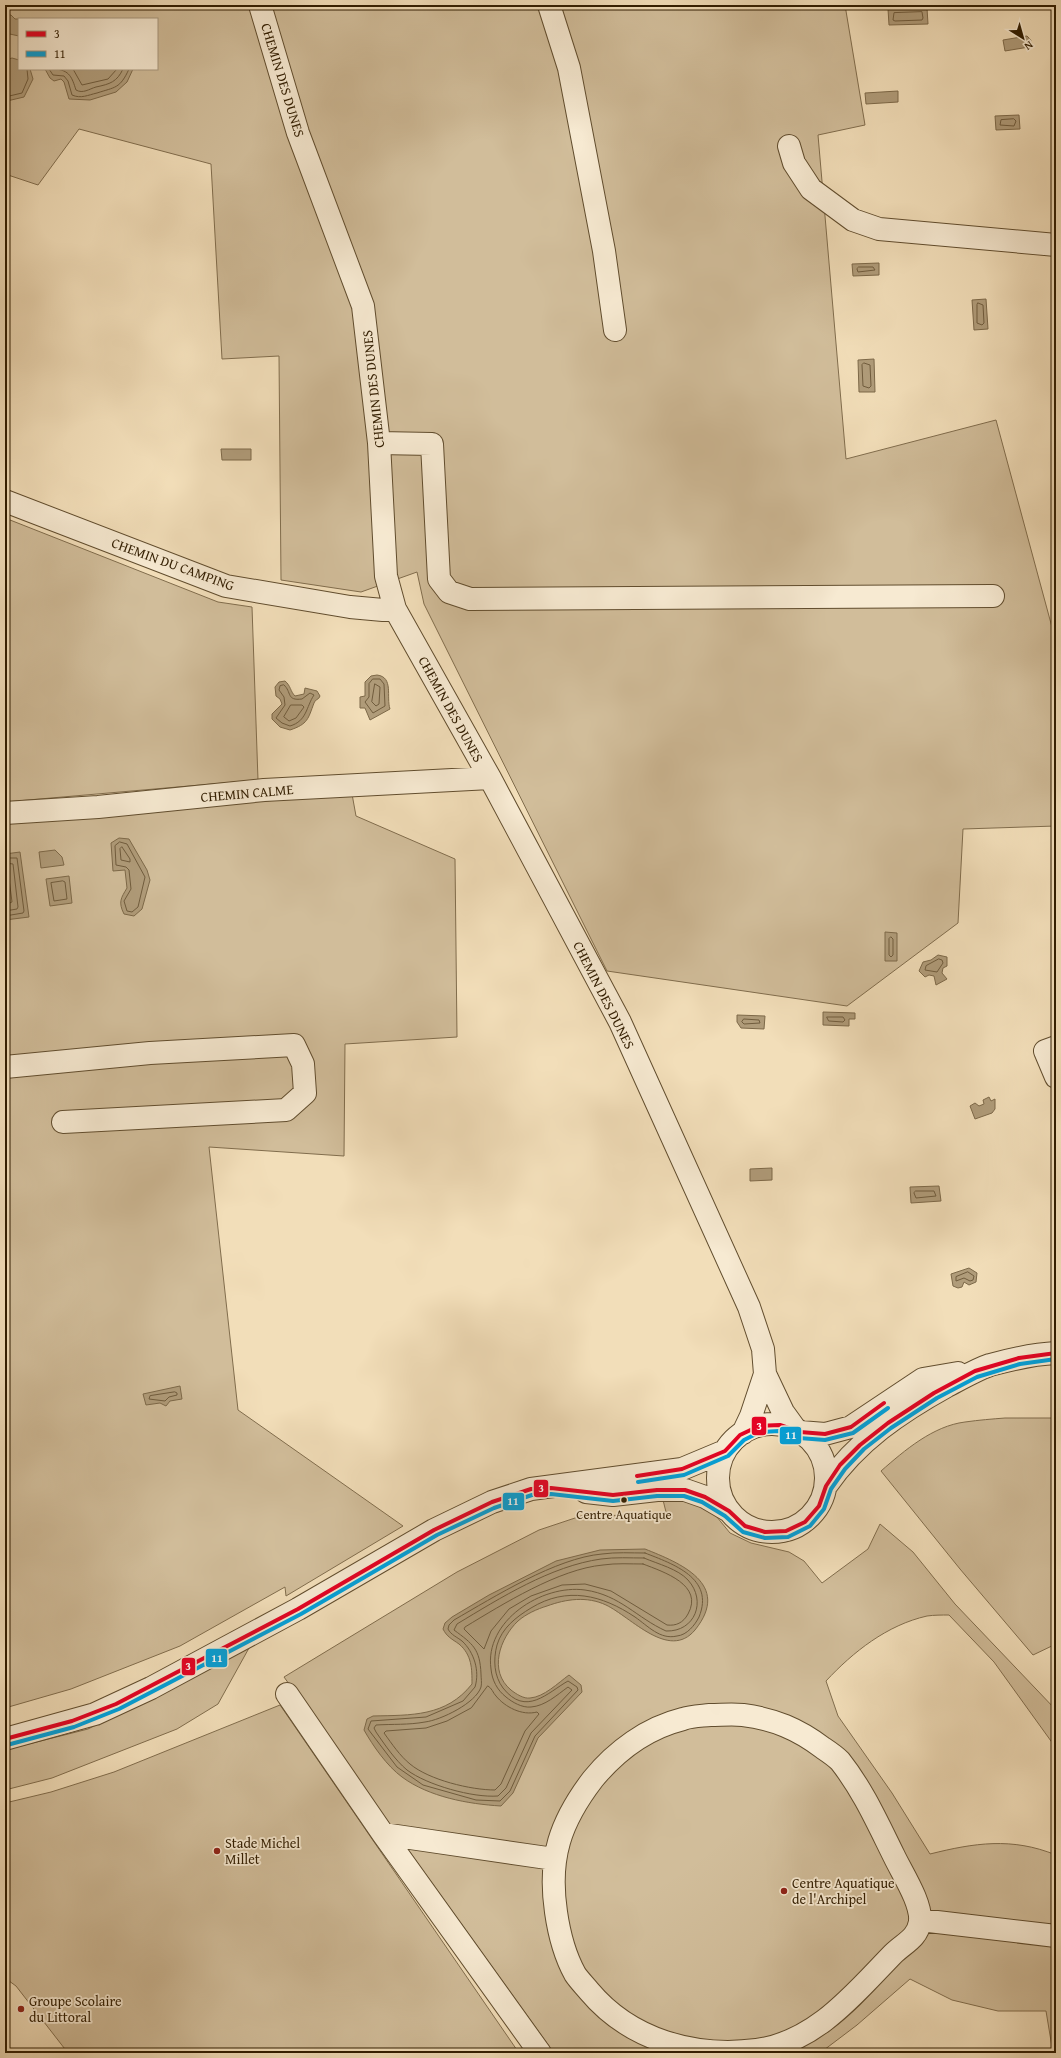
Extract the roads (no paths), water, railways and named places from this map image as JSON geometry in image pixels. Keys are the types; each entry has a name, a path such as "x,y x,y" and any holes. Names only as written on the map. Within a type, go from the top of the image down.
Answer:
{"street":[{"name":"CHEMIN DES DUNES","path":"260,5 298,133 363,306 379,443 386,576 394,609 490,778 620,1022 749,1307 763,1349 765,1374 783,1412 798,1431"},
{"path":"549,5 569,68 604,251 615,330"},
{"path":"789,146 794,163 811,189 853,220 879,229 1056,246"},
{"path":"379,443 432,444 439,579 449,592 470,599 993,596"},
{"name":"CHEMIN DU CAMPING","path":"5,501 226,586 350,607 383,610 394,609"},
{"name":"CHEMIN CALME","path":"5,813 98,807 264,790 490,778"},
{"path":"5,1067 150,1053 294,1045 303,1064 305,1093 286,1110 63,1122"},
{"path":"1056,1047 1045,1051 1056,1077"},
{"path":"5,1739 72,1721 116,1704 298,1609 440,1527 492,1502 531,1489 551,1488 682,1469 725,1451 743,1433 759,1426 780,1424 798,1431 825,1434 851,1427 923,1379 975,1371 1019,1358 1056,1352"},
{"path":"551,1488 613,1495 657,1490 685,1490 705,1497 729,1511 745,1526 765,1532 786,1531 805,1522 819,1506 826,1486 840,1465 882,1427 934,1393 975,1371"},
{"name":"CHEMIN DES DUNES","path":"743,1433 751,1416 765,1374"},
{"path":"798,1431 816,1446 825,1465 826,1486"},
{"path":"725,1451 718,1471 720,1492 729,1511"},
{"path":"287,1694 383,1834 540,2053"},
{"path":"710,1715 742,1715 794,1728 838,1759 859,1789 875,1819 916,1901 920,1920 916,1936 896,1951 860,1990 821,2024 796,2038 784,2044 757,2050 706,2052 674,2050 633,2029 601,2006 576,1975 559,1936 553,1892 554,1859 561,1834 584,1792 604,1766 623,1748 662,1726 684,1718 710,1715"},
{"path":"383,1834 554,1859"},
{"path":"920,1920 1056,1936"}],"water":[{"path":"927,8 928,24 889,25 888,9"},
{"path":"5,15 11,15 15,19 18,19 18,36 5,33"},
{"path":"1027,36 1031,40 1029,47 1005,51 1003,40"},
{"path":"12,58 18,60 18,70 30,70 33,79 24,97 7,101 5,100 5,60"},
{"path":"46,70 133,70 127,82 116,92 90,100 69,99 64,82 61,79 54,81 50,78"},
{"path":"898,91 898,102 866,104 865,93"},
{"path":"1019,115 1020,129 996,130 995,116"},
{"path":"879,263 879,275 853,276 852,264"},
{"path":"986,299 988,329 974,330 972,300"},
{"path":"874,359 875,392 859,392 858,360"},
{"path":"221,449 251,449 251,460 222,460"},
{"path":"377,675 386,679 388,683 390,709 370,720 365,708 360,708 360,697 365,696 365,682 371,676"},
{"path":"285,681 295,696 304,694 305,688 317,691 320,696 315,702 304,723 290,730 280,727 272,719 272,714 282,704 280,699 276,696 275,687 279,682"},
{"path":"119,838 129,839 147,870 150,880 142,909 134,916 124,914 121,906 122,897 127,888 125,870 113,871 111,843"},
{"path":"55,850 62,857 64,865 41,868 39,852"},
{"path":"20,852 29,917 5,920 5,854"},
{"path":"69,876 72,903 50,906 46,879"},
{"path":"885,932 897,933 897,961 885,961"},
{"path":"938,955 947,957 947,966 943,968 942,973 947,979 936,985 934,976 929,975 925,977 919,971 923,962 931,960"},
{"path":"823,1012 855,1013 855,1019 849,1019 849,1026 823,1025"},
{"path":"737,1015 765,1016 764,1029 741,1028 737,1022"},
{"path":"989,1097 991,1101 995,1099 995,1109 992,1113 975,1119 970,1106 975,1103 979,1106 984,1104 983,1100"},
{"path":"772,1168 772,1180 750,1181 750,1169"},
{"path":"939,1186 941,1201 911,1203 910,1187"},
{"path":"969,1268 977,1273 976,1282 969,1285 964,1282 962,1287 958,1288 953,1286 951,1274"},
{"path":"180,1386 182,1399 170,1401 166,1406 160,1403 146,1405 143,1394"},
{"path":"645,1549 673,1561 697,1578 705,1588 708,1600 705,1614 695,1630 685,1638 674,1641 662,1639 650,1634 606,1605 591,1600 569,1600 554,1604 532,1612 518,1621 506,1636 499,1655 498,1664 500,1674 504,1682 511,1690 525,1698 535,1697 556,1686 569,1675 581,1685 582,1692 538,1738 513,1793 501,1806 462,1801 424,1790 396,1772 372,1743 364,1730 367,1719 373,1716 414,1714 439,1708 451,1703 462,1695 472,1684 471,1668 467,1653 459,1644 448,1636 443,1629 445,1623 452,1617 489,1595 556,1561 600,1550"}],"place":[{"name":"Centre Aquatique","path":"624,1500"},
{"name":"Stade Michel Millet","path":"217,1851"},
{"name":"Centre Aquatique de l'Archipel","path":"784,1891"},
{"name":"Groupe Scolaire du Littoral","path":"21,2009"}]}
